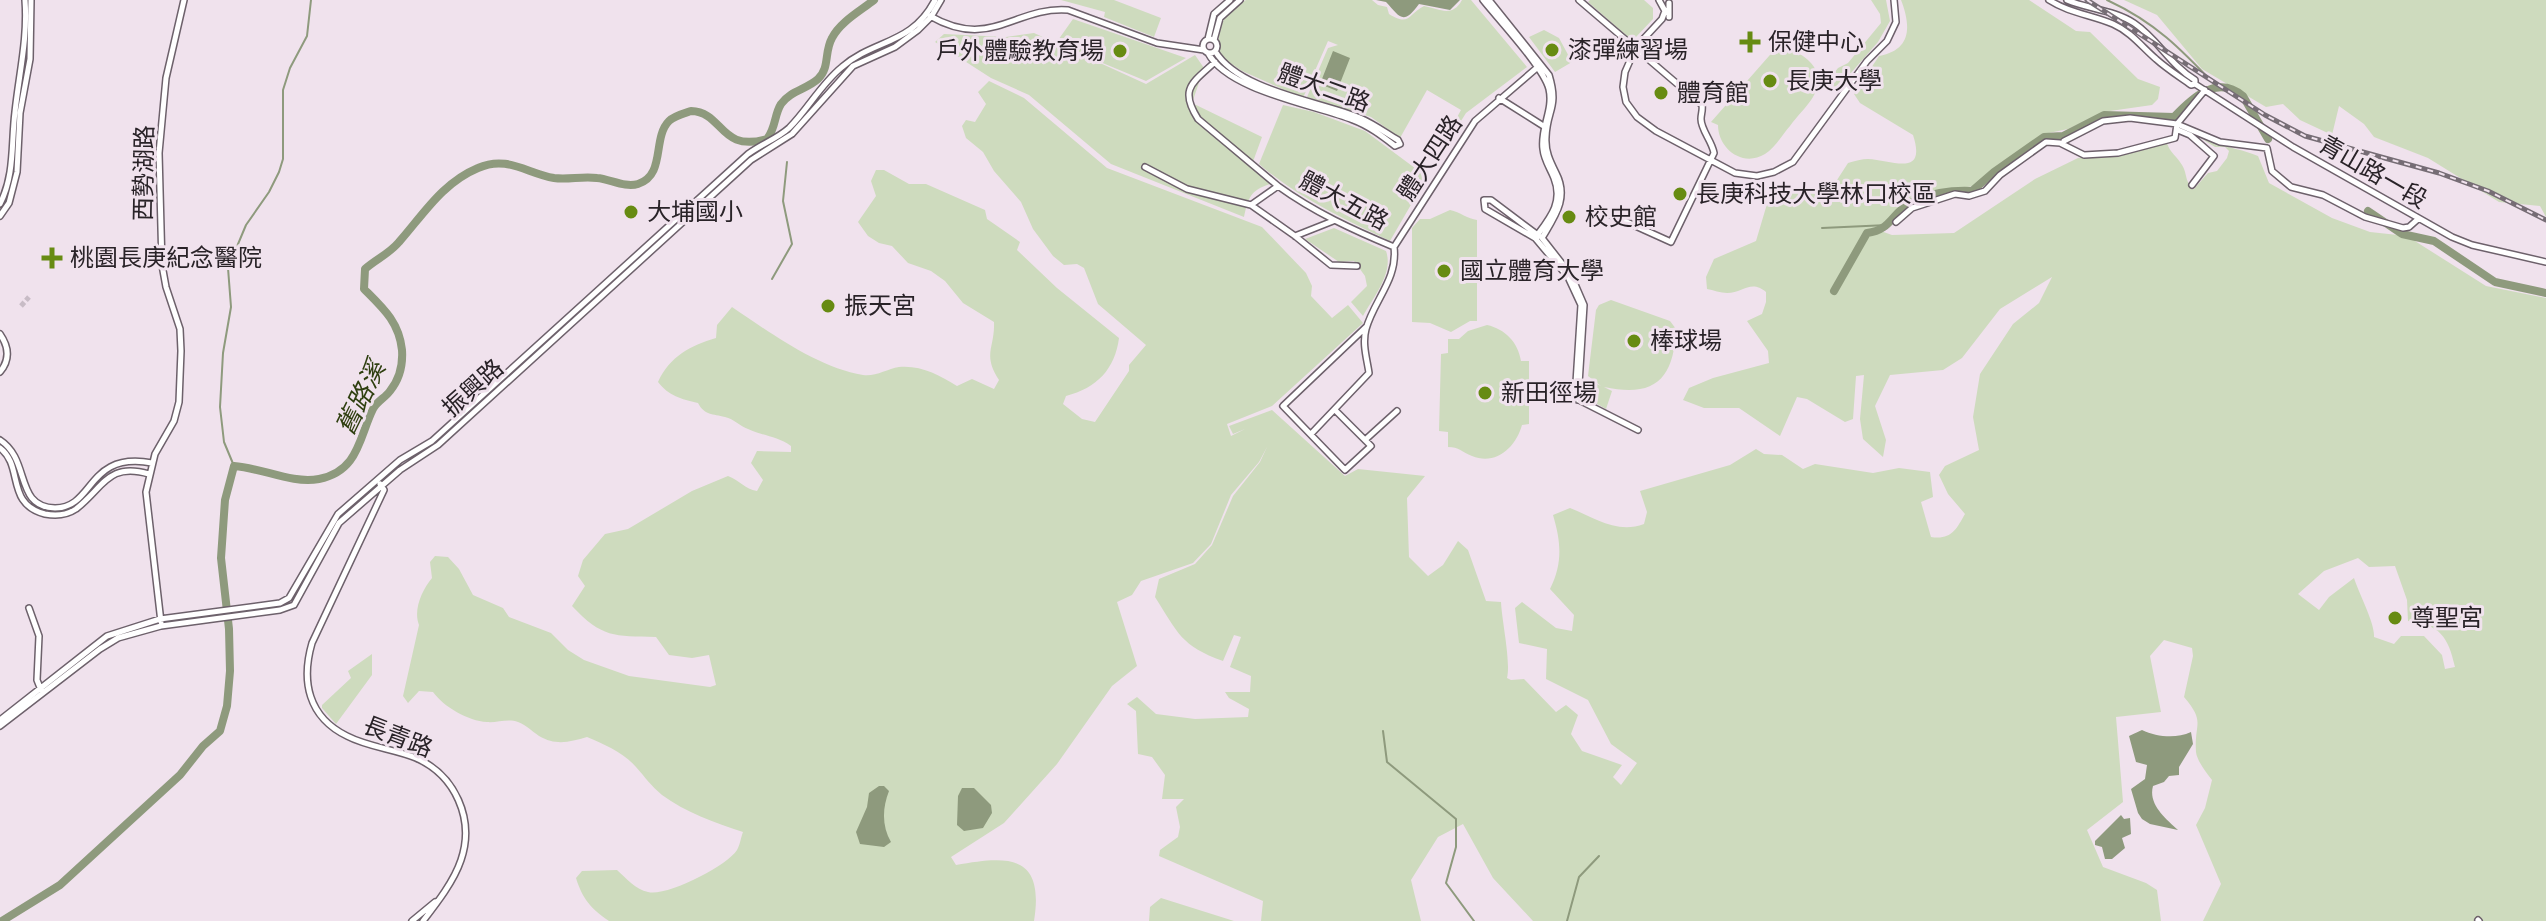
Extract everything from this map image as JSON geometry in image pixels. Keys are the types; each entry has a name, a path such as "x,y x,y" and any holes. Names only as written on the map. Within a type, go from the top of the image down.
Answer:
{"street":[{"path":"0,204 12,165 14,112 24,48 25,0"},
{"path":"0,216 12,194 17,172 20,113 30,59 31,0"},
{"name":"西勢湖路","path":"161,622 146,492 152,463 174,421 179,402 180,329 162,265 159,153 166,78 184,0"},
{"name":"振興路","path":"929,15 935,0"},
{"name":"振興路","path":"0,726 109,642 161,622 238,611 280,603 289,598 335,519 379,483 400,460 432,441 751,160 792,134 853,66 895,47 941,0"},
{"path":"1211,40 1214,14 1230,0"},
{"path":"1209,51 1204,43 1211,40 1220,18 1240,0"},
{"path":"1486,0 1538,66 1549,89 1544,158 1553,175 1558,196 1539,238"},
{"path":"1579,0 1702,105 1701,121 1713,147 1710,160 1671,242 1609,214"},
{"path":"1659,0 1665,11 1662,19 1636,47 1625,72 1626,102 1637,117 1656,131 1744,176 1774,172 1793,162 1867,61 1894,32 1894,0"},
{"path":"2049,0 2063,9 2112,24 2137,39 2155,59 2191,85 2195,84 2195,80 2174,65 2156,42 2132,22 2067,0"},
{"path":"1669,3 1669,17"},
{"path":"929,15 960,28 984,29 1056,9 1068,10 1157,43 1209,51 1217,45 1211,40"},
{"name":"體大二路","path":"1209,51 1240,74 1276,91 1359,118 1400,144 1395,146 1354,120 1269,93 1215,62 1209,51"},
{"name":"體大五路","path":"1215,62 1193,83 1187,94 1198,119 1278,186 1334,220 1394,247"},
{"name":"體大四路","path":"1394,247 1465,133 1499,98 1538,66"},
{"name":"青山路一段","path":"2195,84 2293,147 2461,241 2546,262"},
{"path":"1896,222 1912,208 1955,194 1969,196 1985,191 2000,175 2046,142 2060,143 2084,155 2118,153 2175,138 2177,127 2204,90"},
{"path":"1499,98 1545,127"},
{"path":"2064,141 2112,118 2130,118 2177,127 2220,142 2267,148 2272,171 2291,187 2323,195 2379,221 2403,228 2418,219"},
{"path":"2177,127 2214,156 2192,185"},
{"name":"體大五路","path":"1145,167 1187,189 1251,205 1331,265 1357,266"},
{"name":"體大五路","path":"1251,205 1278,186"},
{"path":"1539,238 1485,209 1484,200 1491,200 1539,238 1568,277 1581,305 1575,398 1638,430"},
{"path":"1295,236 1334,220"},
{"path":"1335,410 1371,446 1345,470 1283,406 1366,327 1392,274 1394,247"},
{"path":"1311,434 1366,379 1369,373 1365,349 1366,327"},
{"path":"0,334 8,354 0,372"},
{"path":"1365,440 1397,411"},
{"path":"0,440 10,447 18,460 28,494 51,508 71,504 117,462 152,463"},
{"path":"0,448 9,456 21,497 31,508 49,515 70,513 118,471 133,470 149,474"},
{"name":"長青路","path":"379,483 384,490 312,643 306,681 318,713 336,730 361,742 418,759 449,782 461,805 465,837 461,860 423,921"},
{"path":"29,608 39,636 37,680 42,692"},
{"name":"振興路","path":"0,720 42,692"},
{"name":"長青路","path":"412,921 436,901"}],"shaded area":[{"path":"1061,0 1114,0 1161,18 1154,37 1104,17 1105,12"},
{"path":"1246,0 1372,0 1387,7 1389,14 1405,19 1424,6 1450,11 1462,0 1471,0 1527,67 1466,113 1436,161 1434,159 1461,110 1427,90 1400,138 1371,117 1307,97 1328,48 1338,45 1328,41 1303,98 1242,71 1221,57 1219,39 1222,23 1231,10"},
{"path":"1376,0 1460,0 1450,10 1419,4 1409,15 1402,17 1386,2"},
{"path":"1644,0 1653,8 1653,19 1636,37 1627,36 1588,2"},
{"path":"1871,0 1886,0 1890,21 1878,42 1836,90 1827,82 1838,68 1848,63 1881,23 1880,14"},
{"path":"1901,0 2029,0 2076,31 2090,32 2138,79 2160,87 2158,99 2152,105 2103,112 2068,129 2044,134 1973,186 1917,196 1906,201 1878,230 1892,235 1954,233 2035,179 2078,158 2118,154 2167,143 2194,189 2208,173 2217,171 2229,151 2225,147 2215,147 2186,129 2215,143 2258,156 2269,183 2332,218 2370,232 2407,236 2486,286 2546,298 2546,921 2203,921 2221,884 2196,825 2205,808 2212,780 2197,755 2197,718 2184,697 2192,648 2164,640 2150,656 2161,712 2116,717 2123,802 2087,830 2103,867 2157,890 2161,921 1533,921 1493,878 1463,824 1438,837 1411,880 1421,921 1261,921 1263,901 1159,856 1160,850 1178,837 1180,827 1176,807 1184,799 1162,799 1165,775 1152,757 1138,754 1136,711 1127,704 1137,697 1156,714 1195,719 1248,717 1249,709 1229,698 1225,692 1250,692 1251,676 1230,667 1241,637 1234,635 1223,661 1198,650 1182,637 1155,597 1159,579 1195,564 1212,545 1233,496 1260,462 1267,447 1259,462 1231,495 1211,544 1193,563 1141,581 1132,595 1117,602 1137,666 1112,686 1057,764 1004,823 951,857 956,865 1006,861 1028,871 1034,882 1034,921 609,921 584,897 576,878 582,871 617,870 644,891 668,890 696,879 731,857 738,848 743,832 671,801 626,757 587,737 569,742 551,741 514,721 487,722 464,716 443,703 433,692 419,691 408,703 403,696 419,625 418,607 432,578 430,562 435,556 448,557 459,569 473,595 503,608 509,617 551,633 584,660 629,676 710,687 716,685 709,655 692,658 669,655 656,637 629,636 601,630 572,606 585,586 578,576 583,560 605,534 628,529 692,491 728,476 757,491 763,480 751,463 757,451 791,452 791,446 786,443 706,412 698,403 666,391 658,382 668,365 682,353 716,338 717,325 732,307 794,348 846,371 868,375 899,367 915,368 957,386 972,379 994,389 999,380 990,357 994,322 963,303 945,281 931,271 908,263 892,246 868,236 858,222 876,196 871,181 876,170 884,170 909,184 926,184 985,210 987,219 1020,242 1017,250 1057,288 1119,338 1113,359 1103,376 1087,388 1066,396 1063,404 1082,419 1095,422 1129,371 1129,365 1146,345 1098,304 1084,268 1077,264 1064,265 1053,256 1033,229 1021,202 994,171 983,152 966,138 962,126 966,120 975,122 986,104 978,92 989,81 1024,98 1107,168 1262,227 1306,273 1312,286 1311,296 1332,318 1348,305 1363,323 1272,406 1227,424 1231,436 1245,429 1233,434 1229,426 1272,410 1345,476 1358,469 1425,476 1407,498 1409,557 1428,576 1443,565 1458,541 1468,550 1486,601 1501,602 1507,678 1524,679 1556,712 1566,705 1578,715 1571,734 1582,751 1622,765 1613,777 1621,785 1637,763 1611,744 1588,700 1546,679 1547,649 1519,643 1515,608 1522,602 1556,628 1572,631 1574,615 1550,589 1559,552 1553,515 1570,508 1615,526 1644,524 1647,512 1640,491 1730,465 1756,449 1764,454 1782,455 1803,469 1815,464 1873,473 1899,468 1930,472 1933,497 1921,502 1931,537 1948,535 1956,529 1965,514 1948,494 1939,475 1945,466 1979,450 1973,417 1980,374 2013,324 2039,303 2052,277 2000,309 1962,358 1943,370 1890,375 1875,406 1886,440 1883,457 1863,439 1860,419 1864,375 1856,376 1853,419 1845,422 1807,399 1797,397 1780,436 1739,408 1704,408 1683,400 1689,388 1769,363 1768,351 1747,321 1762,314 1766,292 1756,287 1727,293 1707,289 1706,277 1714,259 1756,241 1767,204 1802,192 1826,197 1848,163 1868,159 1905,164 1915,157 1913,135 1860,103 1854,94 1879,56 1898,48 1906,36","holes":["2358,558 2369,567 2395,566 2407,600 2408,621 2428,626 2441,634 2455,667 2445,669 2442,655 2424,636 2401,636 2394,644 2374,637 2354,578 2329,597 2319,610 2298,594 2324,571"]},
{"path":"2124,0 2546,0 2546,217 2540,206 2499,202 2428,158 2374,137 2364,124 2339,106 2332,135 2300,120 2283,104 2266,107 2202,69 2157,15"},
{"path":"1073,19 1186,58 1146,81 1076,52 1146,84 1195,55 1204,68 1192,103 1262,137 1251,167 1270,184 1251,196 1244,217 1111,164 1029,95 991,78 935,42 944,34 1006,37 1034,33 1056,43"},
{"name":"漆彈練習場","path":"1544,30 1559,38 1572,62 1555,72 1529,37"},
{"path":"1783,40 1787,43 1784,48 1800,54 1813,65 1817,72 1817,88 1808,104 1769,151 1756,158 1740,157 1727,148 1718,125 1711,122"},
{"path":"1333,51 1350,58 1337,91 1320,84"},
{"path":"1283,105 1314,112 1365,131 1427,177 1390,241 1305,198 1259,164"},
{"path":"1450,210 1477,220 1477,321 1470,321 1451,332 1430,323 1412,322 1412,228 1420,219 1430,219"},
{"path":"1334,228 1386,251 1385,276 1363,316 1351,302 1367,286 1365,276 1354,261 1339,262 1305,239"},
{"name":"棒球場","path":"1611,300 1670,321 1676,329 1666,372 1649,387 1622,390 1604,387 1612,391 1606,409 1585,397 1587,379 1601,386 1588,376 1596,310 1599,305"},
{"name":"新田徑場","path":"1487,325 1505,333 1514,342 1521,361 1529,361 1529,424 1522,425 1515,441 1504,452 1481,458 1448,447 1448,432 1439,431 1441,354 1448,353 1448,339 1459,339 1468,331"},
{"path":"372,654 372,675 336,724 322,705 351,678 348,671"},
{"path":"2142,730 2166,736 2191,732 2193,744 2179,767 2179,775 2169,776 2164,782 2153,786 2152,793 2159,810 2178,830 2150,824 2138,813 2131,789 2145,779 2147,765 2136,762 2129,736"},
{"path":"879,786 889,791 884,817 891,842 884,847 860,844 856,832 867,807 869,793"},
{"path":"962,788 974,788 991,805 992,813 983,828 964,831 957,825 958,796"},
{"path":"2121,815 2124,819 2130,818 2131,834 2122,838 2125,848 2112,859 2105,859 2102,847 2095,845 2095,841"},
{"path":"1161,898 1234,921 1149,921 1150,907"}],"waterway":[{"path":"234,466 224,442 220,407 223,353 231,307 228,268 246,225 279,172 283,159 283,90 290,68 307,36 311,0"},
{"name":"舊路溪","path":"2,921 60,885 180,775 203,746 220,731 227,706 230,671 221,558 225,500 234,466 287,478 319,479 342,469 356,452 373,409 396,382 402,361 394,323 364,289 365,269 395,246 434,200 454,182 488,164 507,164 554,178 591,178 638,184 647,179 656,165 661,137 669,121 691,111 702,113 740,141 767,139 785,100 822,75 836,32 874,0"},
{"path":"2107,0 2124,8 2166,38 2217,87"},
{"path":"1834,291 1867,233 1881,229 1909,204 1940,193 1972,191 2044,137 2063,136 2104,115 2174,117 2197,96 2224,87 2243,96 2268,139"},
{"path":"772,279 792,244 783,201 787,162"},
{"path":"2368,211 2402,234 2434,241 2495,282 2546,293"},
{"path":"1822,228 1888,225"},
{"path":"1383,731 1387,762 1456,819 1456,847 1446,883 1474,921"},
{"path":"1567,921 1579,877 1599,856"}],"tunnel":[{"path":"21,306 29,297"}],"railway":[{"path":"2087,0 2265,115 2305,136 2439,173 2488,191 2546,220"}],"place":[{"name":"保健中心","path":"1750,42"},
{"name":"漆彈練習場","path":"1552,50"},
{"name":"戶外體驗教育場","path":"1120,51"},
{"name":"長庚大學","path":"1770,81"},
{"name":"體育館","path":"1661,93"},
{"name":"長庚科技大學林口校區","path":"1680,194"},
{"name":"大埔國小","path":"631,212"},
{"name":"校史館","path":"1569,217"},
{"name":"桃園長庚紀念醫院","path":"52,258"},
{"name":"國立體育大學","path":"1444,271"},
{"name":"振天宮","path":"828,306"},
{"name":"棒球場","path":"1634,341"},
{"name":"新田徑場","path":"1485,393"},
{"name":"尊聖宮","path":"2395,618"}]}
